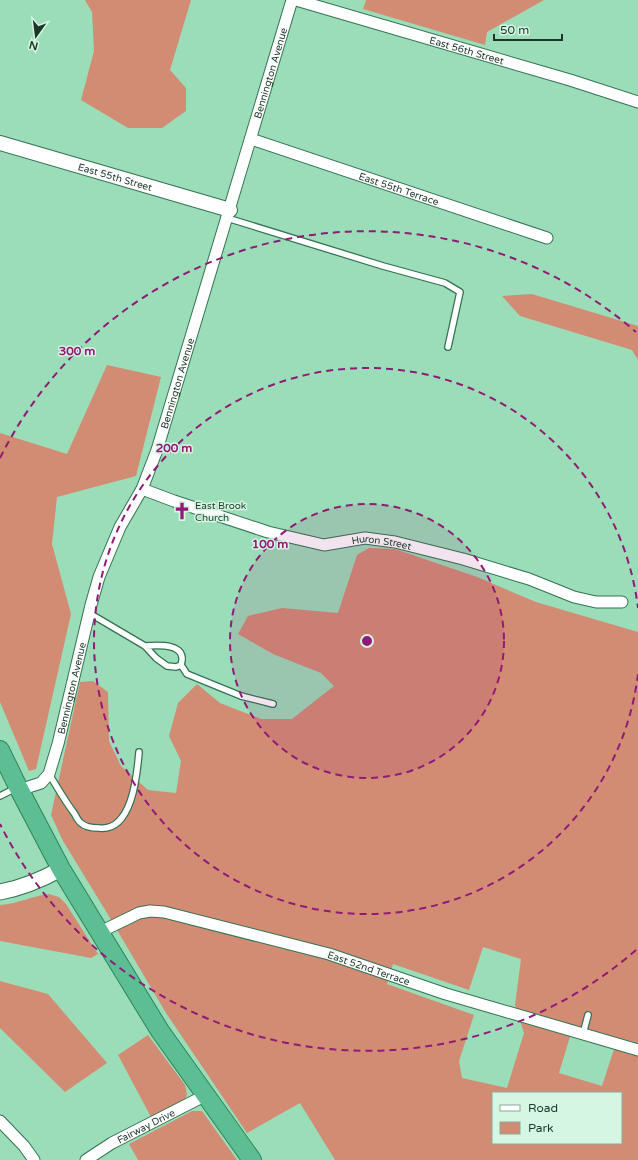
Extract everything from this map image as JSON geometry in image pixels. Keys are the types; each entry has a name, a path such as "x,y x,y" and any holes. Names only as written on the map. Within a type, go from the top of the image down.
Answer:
{"highway":[{"path":"0,750 18,789 61,869 160,1031 252,1160"}],"main road":[{"path":"0,892 34,883 61,869"}],"street":[{"name":"Bennington Avenue","path":"49,774 58,744 99,577 120,527 142,488 157,450 292,0"},
{"name":"East 56th Street","path":"296,0 570,80 638,102"},
{"name":"East 55th Terrace","path":"251,139 547,238"},
{"name":"East 55th Street","path":"0,143 229,214"},
{"name":"Huron Street","path":"142,488 174,501 268,532 324,545 365,538 396,542 507,572 574,597 596,602 622,602"},
{"path":"18,789 41,783 49,774"},
{"name":"East 52nd Terrace","path":"100,932 139,913 150,911 164,912 329,954 446,994 638,1050"},
{"name":"Fairway Drive","path":"86,1160 112,1143 206,1095"},
{"path":"0,1121 34,1160"}],"lane":[{"path":"229,214 382,266 445,283 460,292 448,347"},
{"path":"89,613 145,646 156,658 167,666 176,667 181,665"},
{"path":"145,646 172,647 180,652 183,660 181,665"},
{"path":"181,665 187,674 240,696 272,704"},
{"path":"49,774 66,802 82,823 89,827 111,827 118,823 131,800 137,777 139,752"},
{"path":"0,796 18,789"},
{"path":"583,1034 588,1014"}],"green space":[{"path":"85,0 191,0 170,70 186,88 186,111 162,128 128,128 81,100 94,51 92,12"},
{"path":"366,0 544,0 487,32 485,45 363,9"},
{"path":"532,294 638,326 638,360 632,350 520,316 502,296"},
{"path":"107,365 161,377 136,476 57,497 52,544 71,614 36,769 29,771 0,702 0,433 67,454"},
{"path":"369,548 395,549 477,577 536,602 638,632 638,1160 335,1160 300,1103 247,1133 166,1013 63,841 51,815 80,682 93,681 108,692 109,741 121,766 148,790 176,793 181,761 169,736 178,703 197,684 220,703 261,719 292,719 334,686 321,673 273,654 238,634 248,616 282,608 338,613 357,555","holes":["483,947 521,959 515,1005 524,1033 507,1088 462,1078 459,1061 474,1015 387,984 393,964 469,990","572,1030 616,1043 602,1086 559,1073"]},
{"path":"49,894 59,897 66,904 98,954 91,958 0,941 0,905"},
{"path":"0,981 48,994 107,1063 65,1092 0,1028"},
{"path":"148,1035 185,1085 187,1094 185,1100 151,1117 118,1055"},
{"path":"192,1111 202,1111 237,1160 138,1160 129,1144"}],"place":[{"name":"East Brook Church","path":"182,511"}]}
